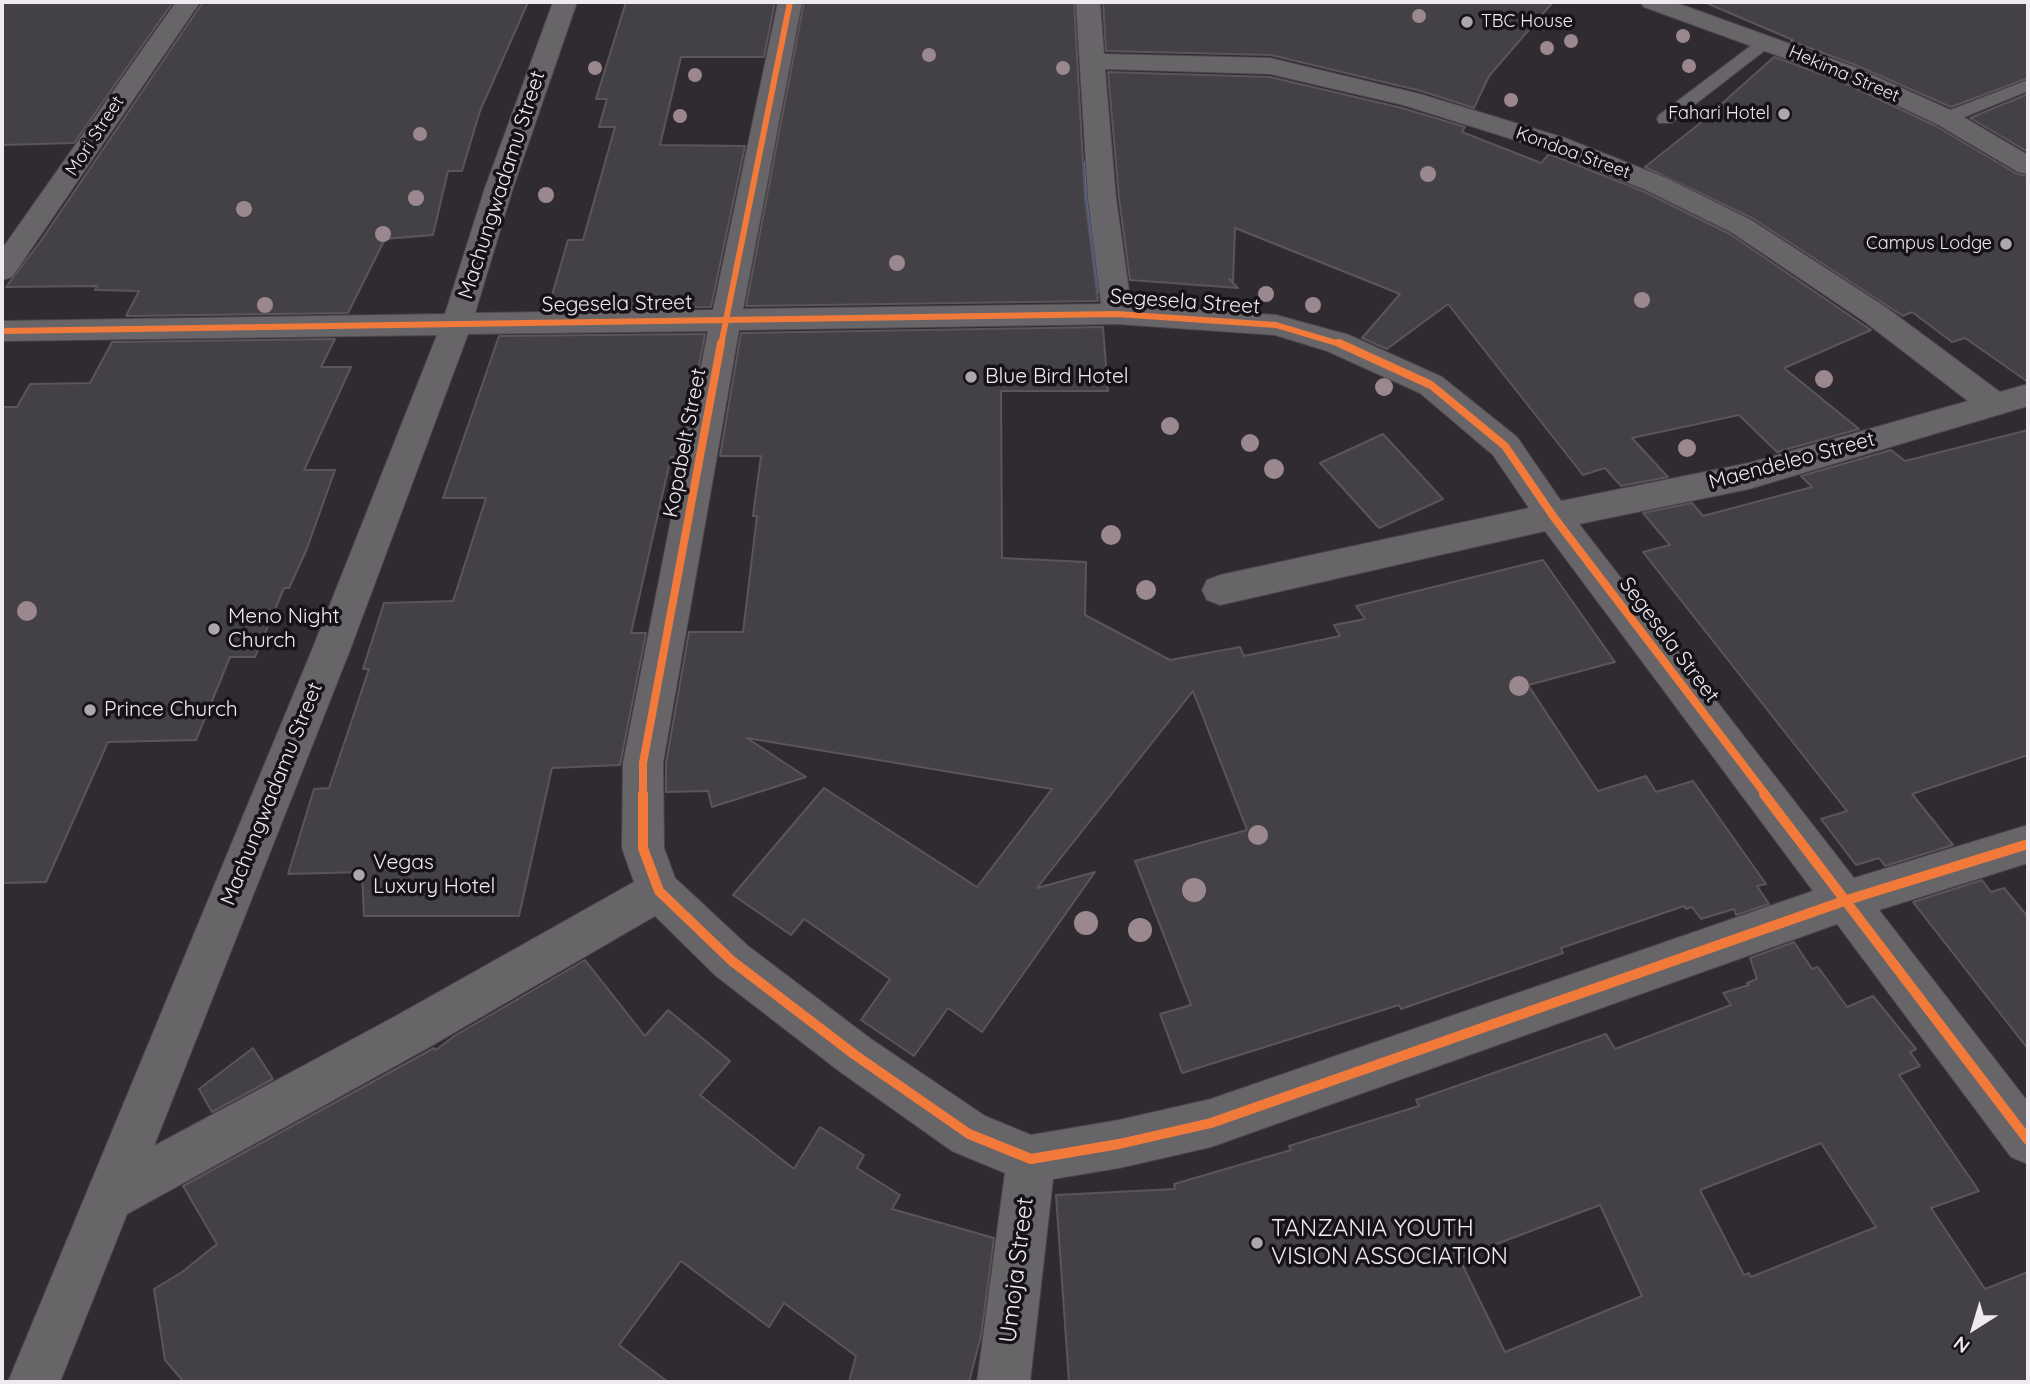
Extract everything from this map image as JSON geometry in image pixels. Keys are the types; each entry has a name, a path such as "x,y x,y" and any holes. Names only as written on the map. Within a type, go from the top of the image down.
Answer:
{"street":[{"name":"Mori Street","path":"2,270 188,2"},
{"name":"Machungwadamu Street","path":"44,1379 109,1197 331,650 457,324 499,188 565,2"},
{"name":"Kopabelt Street","path":"659,891 643,848 643,763 789,2"},
{"path":"1088,2 1102,198 1117,314"},
{"name":"Hekima Street","path":"1651,2 1767,41 1848,73 1946,118 2028,166"},
{"name":"Kondoa Street","path":"1094,61 1269,66 1411,99 1556,144 1656,184 1741,226 1876,315 1994,404"},
{"name":"Segesela Street","path":"2,331 1117,314 1276,325 1338,343 1431,384 1505,446 1552,516 2028,1140"},
{"name":"Maendeleo Street","path":"1220,590 1749,475 2028,395"},
{"path":"109,1197 257,1119 659,891 732,961 855,1055 969,1134 1031,1158 1119,1144 1210,1123 1847,900 2028,845"},
{"name":"Umoja Street","path":"1003,1382 1031,1158"}],"lane":[{"path":"1665,120 1767,41"},
{"path":"1946,118 2028,85"}],"building":[{"path":"2,2 173,2 74,143 2,145"},
{"path":"203,2 528,2 480,111 462,171 448,171 433,235 385,239 348,313 126,316 139,291 95,290 97,286 6,287 40,242"},
{"path":"626,2 775,2 764,57 681,57 660,145 745,146 711,307 548,309 568,240 583,240 615,127 599,127 607,99 596,99"},
{"path":"804,2 1074,2 1085,198 1098,301 746,306"},
{"path":"1103,2 1553,2 1489,76 1474,108 1421,91 1271,55 1106,51"},
{"path":"1704,2 2028,2 2028,78 1951,107"},
{"path":"1774,57 1838,80 1936,126 2017,174 2028,176 2028,382 1965,338 1952,342 1912,312 1903,316 1752,218 1645,167 1699,124"},
{"path":"1108,72 1270,77 1402,108 1465,127 1462,132 1541,163 1549,154 1645,192 1730,234 1871,330 1784,368 1859,429 1777,452 1739,415 1632,438 1668,477 1621,486 1605,468 1583,475 1448,304 1387,349 1362,338 1400,294 1235,228 1233,281 1229,279 1238,288 1130,280 1119,198"},
{"path":"2028,94 2028,152 1970,118"},
{"path":"1103,327 1108,391 1001,391 1002,558 1086,562 1085,615 1170,660 1240,647 1244,656 1340,636 1334,625 1365,619 1356,606 1543,560 1615,662 1528,685 1598,791 1646,776 1656,792 1693,781 1766,884 1757,886 1769,904 1736,915 1734,909 1701,919 1692,907 1686,909 1684,906 1561,948 1563,953 1401,1009 1399,1005 1182,1073 1160,1014 1191,1005 1135,861 1247,830 1193,691 1037,888 1095,872 982,1032 948,1008 914,1056 861,1020 890,979 804,919 791,935 733,895 824,788 977,887 1052,789 747,738 806,777 712,807 708,791 666,792 666,763 689,632 743,632 757,516 753,516 761,456 720,456 741,333"},
{"path":"705,334 681,457 671,457 631,633 646,633 620,765 552,768 519,916 364,916 362,872 288,874 314,789 329,788 369,669 363,669 384,603 453,601 486,498 443,498 499,336"},
{"path":"335,339 321,367 351,367 304,470 335,470 306,551 289,588 284,588 255,657 230,657 196,740 108,742 46,882 2,883 2,407 17,407 30,384 90,383 112,342"},
{"path":"2028,430 2028,755 1912,794 1953,845 1885,866 1879,858 1856,865 1821,819 1847,811 1643,552 1670,545 1643,513 1692,503 1703,516 1812,487 1801,476 1891,450 1905,461"},
{"path":"1383,434 1443,499 1379,528 1320,463"},
{"path":"1982,880 1991,892 2004,888 2028,917 2028,1049 1913,902"},
{"path":"1794,942 1812,969 1818,967 1847,1007 1873,996 1916,1049 1910,1052 1920,1066 1899,1075 1979,1191 1931,1208 1985,1289 2028,1272 2028,1382 1069,1382 1056,1195 1175,1189 1174,1184 1291,1150 1289,1146 1419,1106 1416,1100 1606,1034 1615,1049 1731,1005 1723,993 1749,985 1747,983 1757,979 1750,958","holes":["1821,1143 1876,1227 1751,1277 1749,1273 1744,1275 1700,1190","1600,1205 1642,1296 1505,1352 1459,1258"]},
{"path":"585,960 645,1036 668,1010 730,1061 700,1095 794,1169 820,1127 864,1155 857,1168 900,1195 892,1209 994,1238 981,1336 969,1382 849,1382 856,1356 784,1303 769,1327 681,1261 619,1345 668,1382 184,1382 165,1360 154,1289 182,1272 217,1244 183,1186 434,1048 436,1050 454,1036"},
{"path":"253,1048 273,1079 212,1112 199,1089"}],"waterway":[{"path":"1073,290 1101,289 1080,162"}],"cycle path":[{"path":"790,2 726,319 643,763 643,848 659,891 732,961 855,1055 969,1134 1031,1159 1119,1144 1211,1123 1847,900 2028,844"},
{"path":"2,331 1117,314 1276,325 1338,343 1431,385 1505,446 1553,516 2028,1140"}],"place":[{"name":"TBC House","path":"1467,22"},
{"name":"Fahari Hotel","path":"1784,114"},
{"name":"Campus Lodge","path":"2006,244"},
{"name":"Blue Bird Hotel","path":"971,377"},
{"name":"Meno Night Church","path":"214,629"},
{"name":"Prince Church","path":"90,710"},
{"name":"Vegas Luxury Hotel","path":"359,875"},
{"name":"TANZANIA YOUTH VISION ASSOCIATION","path":"1257,1243"}]}
